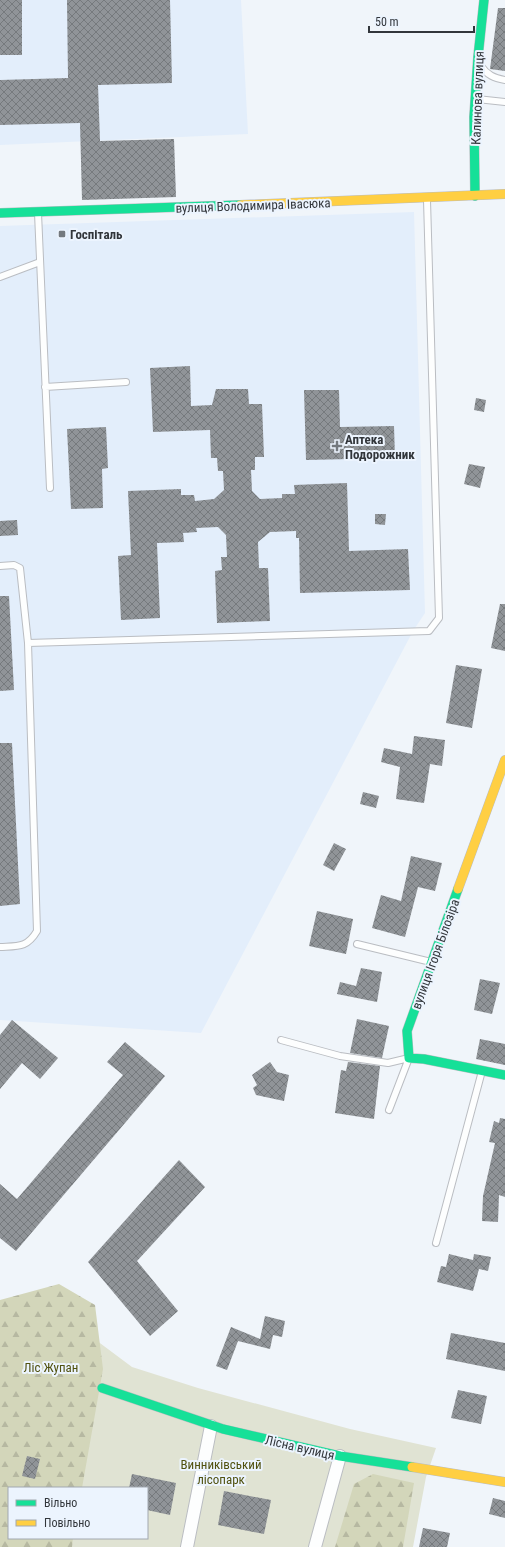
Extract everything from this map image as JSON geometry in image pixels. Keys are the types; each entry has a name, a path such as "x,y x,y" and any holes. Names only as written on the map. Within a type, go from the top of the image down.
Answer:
{"street":[{"name":"Калинова вулиця","path":"475,196 475,99 484,0"},
{"name":"вулиця Володимира Івасюка","path":"0,213 38,213 505,194"},
{"name":"вулиця Ігоря Білозіра","path":"409,1058 407,1031 505,760"},
{"path":"409,1058 424,1058 483,1069 505,1075"},
{"name":"Лісна вулиця","path":"102,1388 211,1426 340,1456 505,1482"},
{"path":"187,1547 211,1426"},
{"path":"315,1547 340,1456"}],"lane":[{"path":"478,57 481,66 488,74 505,80"},
{"path":"475,99 505,102"},
{"path":"28,643 429,631 439,618 427,198"},
{"path":"38,213 50,488"},
{"path":"0,277 40,262"},
{"path":"45,387 126,382"},
{"path":"0,566 14,565 20,568 28,643 37,931 31,941 17,946 0,947"},
{"path":"357,944 433,962"},
{"path":"281,1040 340,1056 388,1063 409,1058"},
{"path":"389,1110 409,1058"},
{"path":"436,1243 483,1069"}],"shaded area":[{"path":"0,0 241,0 248,134 0,145"},
{"path":"414,212 425,613 413,631 201,1033 0,1020 0,226"}],"green space":[{"name":"Ліс Жупан","path":"59,1284 95,1305 103,1369 82,1487 8,1487 8,1539 73,1539 72,1547 0,1547 0,1300"},
{"name":"Винниківський лісопарк","path":"0,1304 61,1314 132,1367 198,1388 350,1429 436,1448 426,1477 413,1547 0,1547"},
{"path":"373,1474 414,1483 403,1547 335,1547 354,1484"}],"building":[{"path":"0,0 22,0 22,55 0,55"},
{"path":"67,0 170,0 172,83 98,85 100,141 174,139 176,197 82,200 80,123 0,125 0,80 68,78"},
{"path":"498,8 505,8 505,71 490,69"},
{"path":"190,366 191,406 212,405 216,389 248,389 249,404 262,404 264,457 255,457 255,470 251,470 252,491 260,499 282,498 282,494 295,494 294,485 347,483 349,551 408,549 410,590 300,593 299,538 296,538 296,531 270,532 258,542 259,568 268,568 270,621 217,623 215,571 222,570 221,557 227,557 226,535 218,527 196,528 197,532 183,533 184,542 157,543 160,618 121,620 118,556 131,555 128,491 181,489 181,495 194,495 195,501 214,499 224,490 223,471 218,471 217,458 211,458 210,430 153,432 150,368"},
{"path":"304,390 339,390 340,427 394,426 395,458 306,460"},
{"path":"476,398 486,400 484,412 474,410"},
{"path":"106,427 108,468 102,469 103,508 71,509 67,429"},
{"path":"469,464 485,467 480,488 464,484"},
{"path":"375,514 386,514 385,525 375,524"},
{"path":"17,520 18,535 0,536 0,521"},
{"path":"0,596 9,596 14,690 0,691"},
{"path":"500,604 505,604 505,651 491,648"},
{"path":"456,665 482,669 472,728 446,723"},
{"path":"414,736 445,740 442,766 430,764 424,803 396,799 400,767 381,762 384,748 412,754"},
{"path":"0,743 12,743 20,904 0,906"},
{"path":"363,792 379,796 376,808 360,804"},
{"path":"334,843 346,849 334,871 323,865"},
{"path":"411,856 442,863 435,891 418,887 405,937 372,928 381,895 401,901"},
{"path":"317,911 353,919 346,954 309,946"},
{"path":"361,968 382,972 377,1002 337,994 340,982 356,986"},
{"path":"480,979 500,983 492,1014 474,1010"},
{"path":"357,1019 389,1026 382,1058 350,1053"},
{"path":"12,1020 58,1058 40,1079 22,1063 0,1089 0,1035"},
{"path":"480,1039 505,1044 505,1065 476,1059"},
{"path":"125,1042 165,1076 16,1251 0,1238 0,1184 17,1199 123,1075 107,1062"},
{"path":"270,1062 277,1072 289,1075 284,1101 256,1095 253,1088 257,1085 252,1075"},
{"path":"348,1062 380,1066 374,1119 335,1113 341,1070 346,1071"},
{"path":"500,1118 505,1119 505,1197 499,1195 498,1222 482,1221 483,1196 495,1143 489,1142 494,1121 499,1123"},
{"path":"179,1160 205,1187 137,1261 178,1311 150,1336 88,1262"},
{"path":"449,1254 473,1260 474,1254 491,1257 488,1271 479,1269 473,1291 437,1282 441,1266 446,1267"},
{"path":"265,1316 285,1321 282,1337 273,1335 270,1349 238,1341 227,1370 216,1366 231,1327 260,1339"},
{"path":"451,1333 505,1343 505,1371 446,1359"},
{"path":"458,1390 487,1396 481,1424 451,1418"},
{"path":"27,1456 40,1459 35,1479 22,1476"},
{"path":"132,1474 176,1483 170,1515 148,1510 148,1487 129,1487"},
{"path":"224,1491 271,1500 264,1534 218,1525"},
{"path":"493,1498 505,1501 505,1518 489,1514"},
{"path":"423,1528 450,1533 447,1547 419,1547"}],"traffic: fast":[{"path":"475,196 474,117 484,0"},
{"path":"0,213 240,205"},
{"path":"458,889 407,1031 409,1058 424,1059 505,1075"},
{"path":"102,1388 223,1429 340,1456 412,1467"}],"traffic: slow":[{"path":"240,205 505,194"},
{"path":"458,889 505,760"},
{"path":"412,1467 505,1482"}],"place":[{"name":"Госпіталь","path":"62,234"},
{"name":"Аптека Подорожник","path":"337,446"}]}
